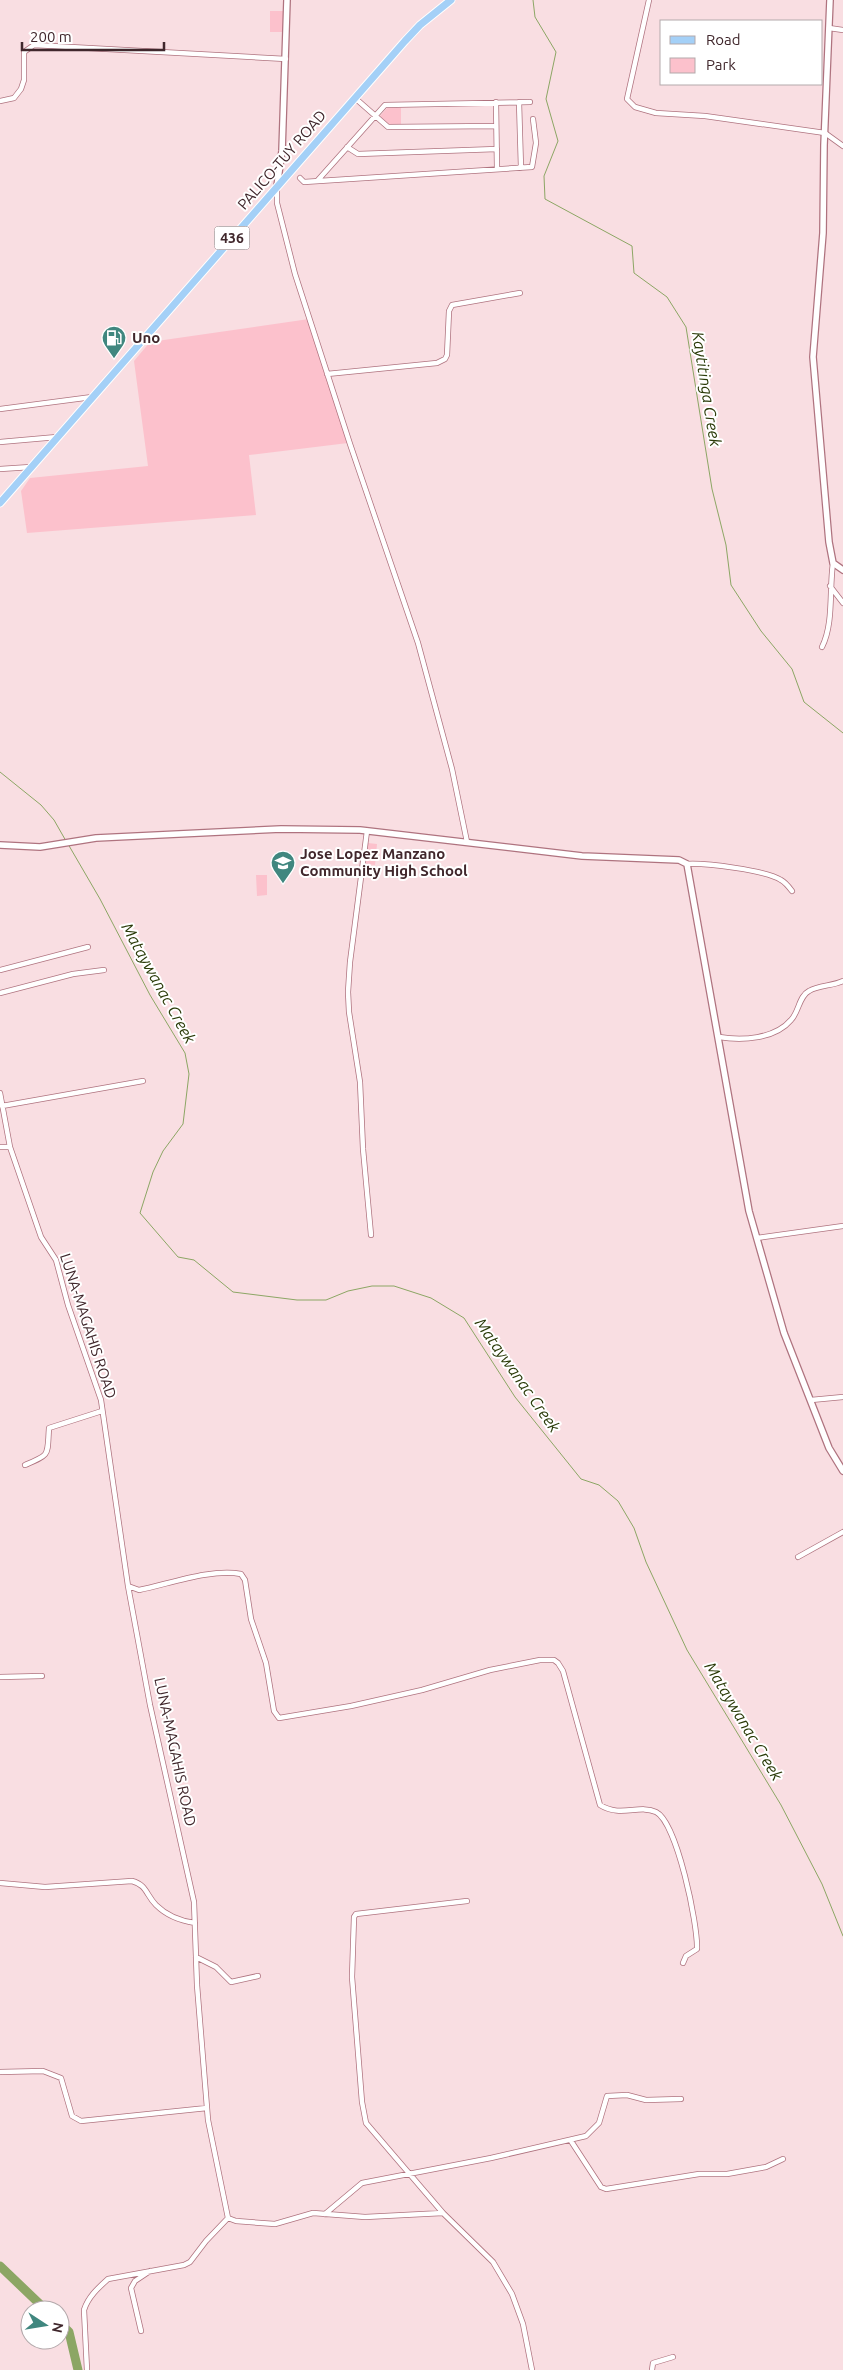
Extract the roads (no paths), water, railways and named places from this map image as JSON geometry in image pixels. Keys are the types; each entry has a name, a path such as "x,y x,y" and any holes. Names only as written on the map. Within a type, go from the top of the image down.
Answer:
{"main road":[{"name":"PALICO-TUY ROAD","path":"0,503 420,25 451,0"}],"street":[{"path":"287,0 282,151 277,186 277,203 286,243 327,374 418,643 452,769 467,842"},
{"path":"649,0 627,99 635,107 656,112 705,116 825,133 843,146"},
{"path":"822,647 829,626 830,586 834,563 829,542 813,357 823,233 830,0"},
{"path":"829,28 843,30"},
{"path":"0,101 14,98 21,89 24,52 34,45 286,59"},
{"path":"355,98 374,116 391,128 496,126"},
{"path":"496,102 497,169"},
{"path":"519,102 521,168"},
{"path":"318,181 374,116 388,104 530,102"},
{"path":"300,178 304,182 532,167 536,143 532,119"},
{"path":"347,147 355,154 497,149"},
{"path":"327,374 437,363 445,359 447,355 449,311 452,305 520,293"},
{"path":"0,409 92,398"},
{"path":"0,442 58,437"},
{"path":"0,469 32,467"},
{"path":"834,563 843,570"},
{"path":"830,586 843,603"},
{"path":"0,845 33,847 83,840 280,829 367,831 582,856 679,860 687,864 699,863 772,875 783,881 792,891"},
{"path":"367,831 350,962 348,992 349,1012 360,1082 371,1235"},
{"path":"687,864 749,1211 784,1333 830,1448 843,1470"},
{"path":"0,970 88,947"},
{"path":"0,993 73,974 104,970"},
{"path":"719,1037 733,1039 770,1034 791,1020 803,997 809,991 843,981"},
{"path":"2,1106 142,1081"},
{"name":"LUNA-MAGAHIS ROAD","path":"0,1093 10,1147 41,1237 56,1260 68,1305 101,1400 128,1586 150,1706 194,1902 207,2108 228,2218"},
{"path":"0,1147 10,1147"},
{"path":"756,1238 843,1226"},
{"path":"811,1400 843,1397"},
{"path":"25,1465 45,1457 49,1428 102,1411"},
{"path":"798,1557 843,1532"},
{"path":"128,1586 139,1590 210,1575 232,1572 241,1574 245,1580 252,1619 266,1663 274,1711 280,1718 351,1706 422,1690 490,1670 540,1660 554,1660 563,1671 600,1805 614,1812 649,1810 657,1812 665,1820 675,1844 694,1915 697,1949 686,1956 684,1963"},
{"path":"0,1677 42,1676"},
{"path":"0,1883 45,1888 132,1881 139,1883 145,1888 156,1905 179,1920 195,1923"},
{"path":"467,1901 356,1914 354,1917 352,1977 362,2102 366,2123 443,2213 493,2262 512,2294 523,2324 532,2370"},
{"path":"196,1957 216,1967 231,1982 258,1976"},
{"path":"0,2072 43,2072 61,2078 72,2116 81,2121 128,2118 207,2108"},
{"path":"324,2214 362,2183 570,2141 586,2136 599,2122 607,2096 627,2095 646,2100 681,2099"},
{"path":"570,2141 601,2187 606,2189 700,2174 727,2174 766,2166 783,2159"},
{"path":"87,2370 84,2310 87,2301 108,2279 184,2265 190,2262 206,2241 228,2218 236,2221 275,2224 313,2213 365,2216 443,2213"},
{"path":"141,2331 131,2288 135,2281 151,2270"},
{"path":"652,2370 653,2362 673,2357"}],"waterway":[{"name":"Kaytitinga Creek","path":"533,0 535,17 556,52 546,99 558,141 544,176 545,199 632,246 634,273 667,297 686,327 712,489 726,545 731,585 761,631 792,669 804,702 843,733"},
{"name":"Mataywanac Creek","path":"0,772 41,805 54,820 66,841"},
{"name":"Mataywanac Creek","path":"68,844 100,899 150,995 185,1053 189,1074 183,1124 163,1151 153,1172 140,1213 178,1257 194,1260 233,1292 297,1300 326,1300 348,1291 372,1286 394,1286 431,1298 464,1318 515,1397 581,1479 599,1485 618,1501 634,1528 646,1562 687,1650 781,1805 822,1884 843,1936"},
{"path":"0,2266 36,2300"},
{"path":"70,2336 78,2370"}],"place":[{"name":"Uno","path":"114,359"},
{"name":"Jose Lopez Manzano Community High School","path":"283,884"}]}
